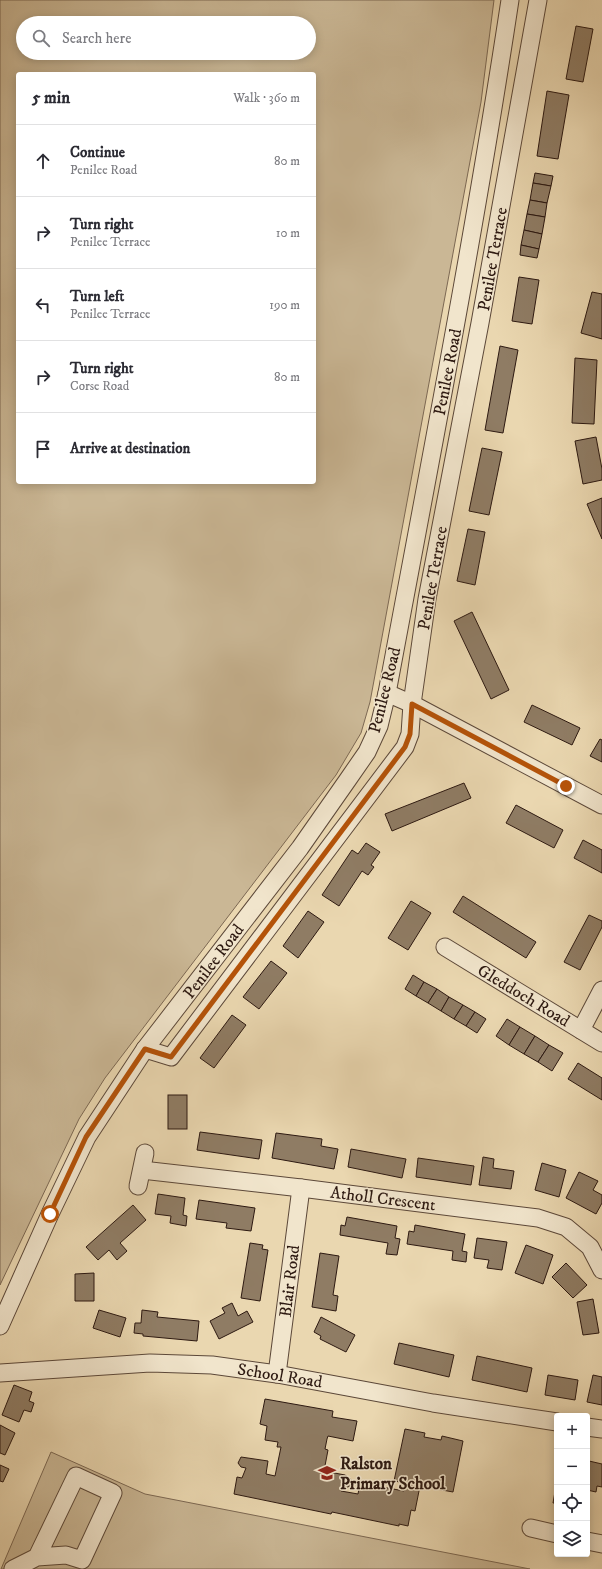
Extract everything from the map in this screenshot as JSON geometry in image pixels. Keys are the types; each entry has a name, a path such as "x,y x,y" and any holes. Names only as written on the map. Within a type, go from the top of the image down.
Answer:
{"street":[{"name":"Penilee Road","path":"0,1326 86,1137 145,1049 300,848 367,752 379,726 387,693 471,242 491,127 510,0"},
{"name":"Penilee Terrace","path":"145,1049 171,1057 405,747 410,734 412,704 427,599 480,323 538,0"},
{"path":"387,693 412,704 602,804"},
{"name":"Gleddoch Road","path":"446,947 602,1043"},
{"path":"581,1030 602,990"},
{"path":"138,1186 145,1153"},
{"name":"Atholl Crescent","path":"142,1170 301,1188 538,1218 566,1227 590,1247 602,1270"},
{"name":"Blair Road","path":"277,1374 301,1188"},
{"name":"School Road","path":"0,1373 150,1363 212,1365 277,1374 433,1403 554,1422"},
{"path":"590,1427 602,1429"},
{"path":"13,1569 37,1557 66,1555 82,1560 113,1493 76,1476 37,1557"},
{"path":"531,1528 554,1533"},
{"path":"590,1542 602,1544"}],"shaded area":[{"path":"0,0 494,0 481,102 370,702 361,733 336,775 105,1078 79,1119 0,1285"},
{"path":"51,1452 145,1494 530,1569 1,1569"}],"building":[{"path":"576,26 593,29 583,82 566,79"},
{"path":"547,91 569,95 558,159 537,156"},
{"path":"535,173 553,176 551,186 533,183"},
{"path":"533,183 551,186 547,203 530,200"},
{"path":"530,200 547,203 545,217 527,214"},
{"path":"527,214 545,217 542,234 524,230"},
{"path":"524,230 542,234 539,249 521,245"},
{"path":"521,245 539,249 537,258 520,255"},
{"path":"519,277 539,280 532,324 512,321"},
{"path":"592,292 602,294 602,339 581,333"},
{"path":"500,346 518,350 503,433 485,430"},
{"path":"575,358 597,360 594,424 572,423"},
{"path":"596,437 602,469 602,480 583,484 575,441"},
{"path":"482,448 502,452 489,515 469,511"},
{"path":"602,498 602,539 587,504"},
{"path":"468,529 485,532 475,585 457,581"},
{"path":"472,612 509,690 491,699 454,621"},
{"path":"532,705 580,728 572,745 524,722"},
{"path":"600,739 602,740 602,762 590,756"},
{"path":"464,783 471,798 392,831 385,814"},
{"path":"516,805 563,830 554,848 506,823"},
{"path":"583,840 602,850 602,873 574,858"},
{"path":"366,843 380,852 371,865 374,867 368,875 362,871 339,906 322,895 352,850 358,854"},
{"path":"463,896 536,942 526,958 453,912"},
{"path":"411,901 431,913 408,950 388,938"},
{"path":"308,911 324,922 298,958 283,946"},
{"path":"589,915 602,921 602,927 580,970 564,962"},
{"path":"271,961 287,973 259,1009 243,997"},
{"path":"413,975 424,982 416,996 405,989"},
{"path":"424,982 437,989 428,1003 416,996"},
{"path":"437,989 449,997 441,1011 428,1003"},
{"path":"449,997 463,1005 454,1019 441,1011"},
{"path":"463,1005 475,1012 466,1026 454,1019"},
{"path":"475,1012 486,1019 477,1033 466,1026"},
{"path":"232,1015 246,1025 214,1068 200,1058"},
{"path":"507,1019 520,1027 509,1045 496,1036"},
{"path":"520,1027 535,1036 524,1054 509,1045"},
{"path":"535,1036 549,1045 538,1062 524,1054"},
{"path":"549,1045 563,1053 552,1071 538,1062"},
{"path":"578,1063 602,1078 602,1100 568,1079"},
{"path":"168,1095 187,1095 187,1129 168,1129"},
{"path":"200,1132 262,1140 259,1159 197,1150"},
{"path":"276,1133 322,1139 321,1146 338,1149 334,1169 272,1158"},
{"path":"351,1149 406,1159 402,1178 348,1167"},
{"path":"483,1157 494,1159 493,1168 514,1171 511,1189 479,1185"},
{"path":"418,1158 474,1166 471,1185 416,1177"},
{"path":"542,1163 566,1170 559,1197 535,1190"},
{"path":"579,1172 598,1181 593,1190 602,1195 602,1203 596,1214 566,1198"},
{"path":"158,1194 185,1198 183,1215 187,1216 186,1226 170,1223 171,1216 155,1214"},
{"path":"199,1200 255,1208 251,1231 226,1228 227,1223 196,1219"},
{"path":"133,1205 146,1220 120,1243 127,1251 117,1260 109,1250 98,1260 86,1247"},
{"path":"347,1217 397,1226 395,1238 400,1239 397,1255 386,1254 388,1243 340,1235 341,1225 345,1226"},
{"path":"415,1225 465,1234 462,1251 467,1252 466,1262 452,1260 453,1251 407,1244 409,1231 414,1232"},
{"path":"477,1238 507,1242 502,1270 487,1268 489,1260 474,1258"},
{"path":"250,1243 263,1245 262,1249 268,1250 260,1301 241,1298"},
{"path":"526,1245 553,1255 543,1284 515,1273"},
{"path":"320,1253 339,1256 333,1295 338,1296 336,1311 312,1307"},
{"path":"566,1263 587,1285 573,1298 552,1277"},
{"path":"94,1273 94,1301 75,1301 75,1274"},
{"path":"593,1299 599,1333 583,1335 577,1302"},
{"path":"232,1303 238,1316 247,1311 253,1322 219,1339 210,1321 225,1313 222,1308"},
{"path":"99,1310 126,1318 120,1337 93,1328"},
{"path":"142,1310 158,1312 157,1317 199,1321 197,1341 143,1336 143,1334 134,1333 135,1323 141,1323"},
{"path":"321,1317 355,1335 346,1352 320,1339 321,1336 314,1332"},
{"path":"399,1343 454,1355 449,1377 394,1364"},
{"path":"477,1356 532,1368 527,1392 472,1380"},
{"path":"548,1375 578,1380 575,1400 545,1395"},
{"path":"593,1375 602,1377 602,1405 587,1402"},
{"path":"14,1385 32,1392 29,1401 34,1403 31,1412 24,1410 19,1422 2,1415"},
{"path":"265,1399 333,1411 332,1417 357,1421 353,1441 328,1436 327,1439 325,1449 328,1450 324,1471 345,1475 351,1479 350,1486 346,1488 341,1487 341,1491 358,1494 360,1483 369,1484 370,1481 377,1483 377,1486 404,1491 406,1483 394,1481 405,1429 425,1433 424,1437 441,1440 442,1436 463,1441 453,1492 420,1486 415,1511 411,1510 408,1526 399,1524 399,1526 332,1512 331,1514 234,1494 237,1477 242,1478 246,1468 241,1467 238,1463 241,1457 268,1461 266,1474 275,1476 281,1447 277,1447 278,1442 265,1440 267,1426 260,1424"},
{"path":"0,1425 15,1433 5,1455 0,1453"},
{"path":"590,1461 602,1464 602,1487 597,1486 596,1492 590,1491"},
{"path":"0,1465 9,1469 3,1482 0,1481"}],"place":[{"name":"Ralston Primary School","path":"327,1473"}],"route":[{"path":"50,1214 86,1137 145,1049 171,1057 405,747 410,734 412,704 566,786"}]}
